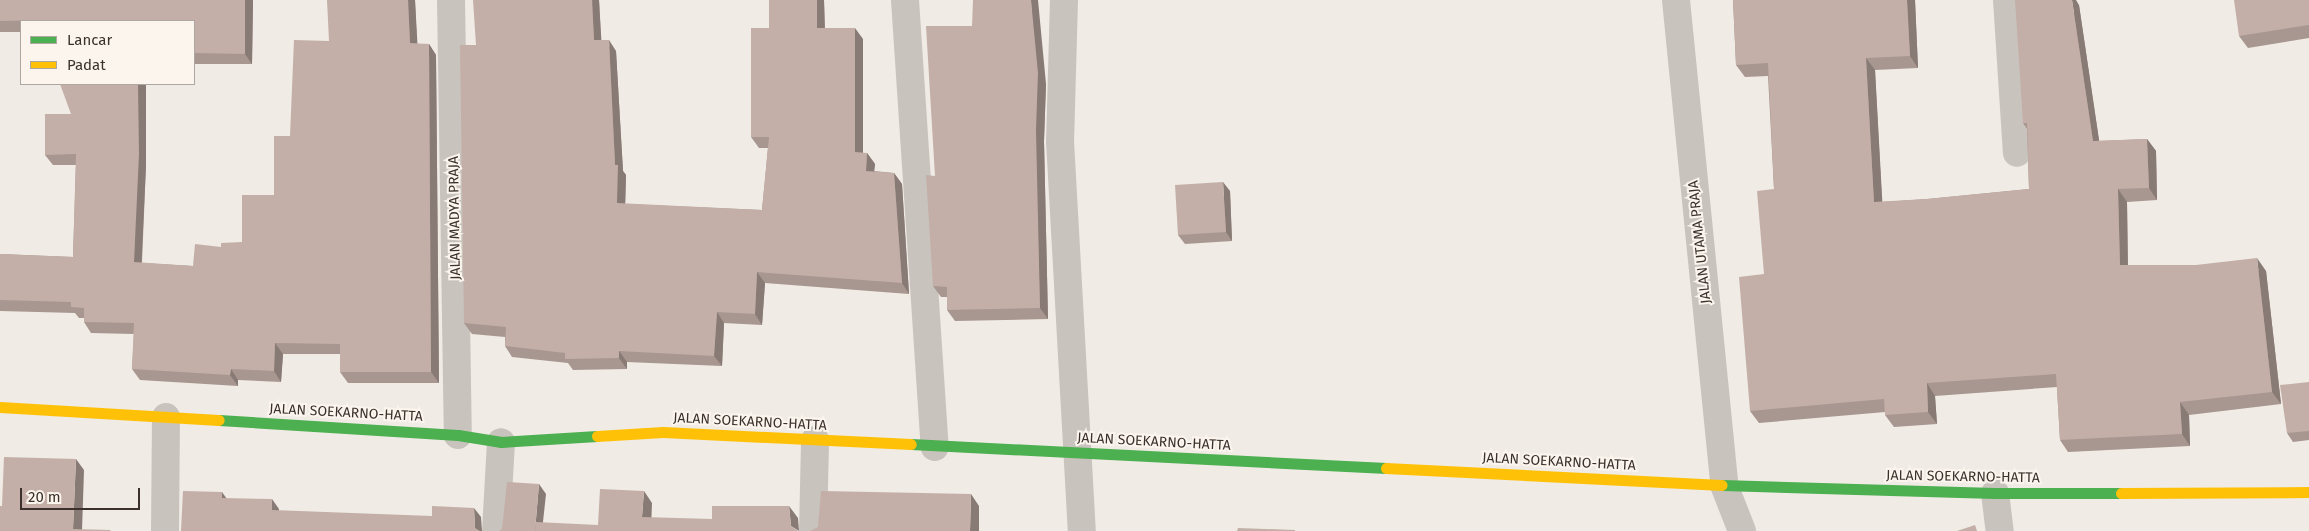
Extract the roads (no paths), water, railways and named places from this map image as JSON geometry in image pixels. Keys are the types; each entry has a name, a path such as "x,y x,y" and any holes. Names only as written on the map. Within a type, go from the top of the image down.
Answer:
{"main road":[{"name":"JALAN SOEKARNO-HATTA","path":"0,407 458,435 501,442 664,432 1724,485 1995,493 2309,492"}],"street":[{"name":"JALAN MADYA PRAJA","path":"451,0 458,435"},
{"path":"905,0 935,447"},
{"path":"1064,0 1060,141 1076,453 1082,531"},
{"name":"JALAN UTAMA PRAJA","path":"1676,0 1724,485 1742,531"},
{"path":"2007,0 2017,153"},
{"path":"165,531 166,417"},
{"path":"813,531 815,440"},
{"path":"496,531 501,442"},
{"path":"1995,493 2000,531"}]}
